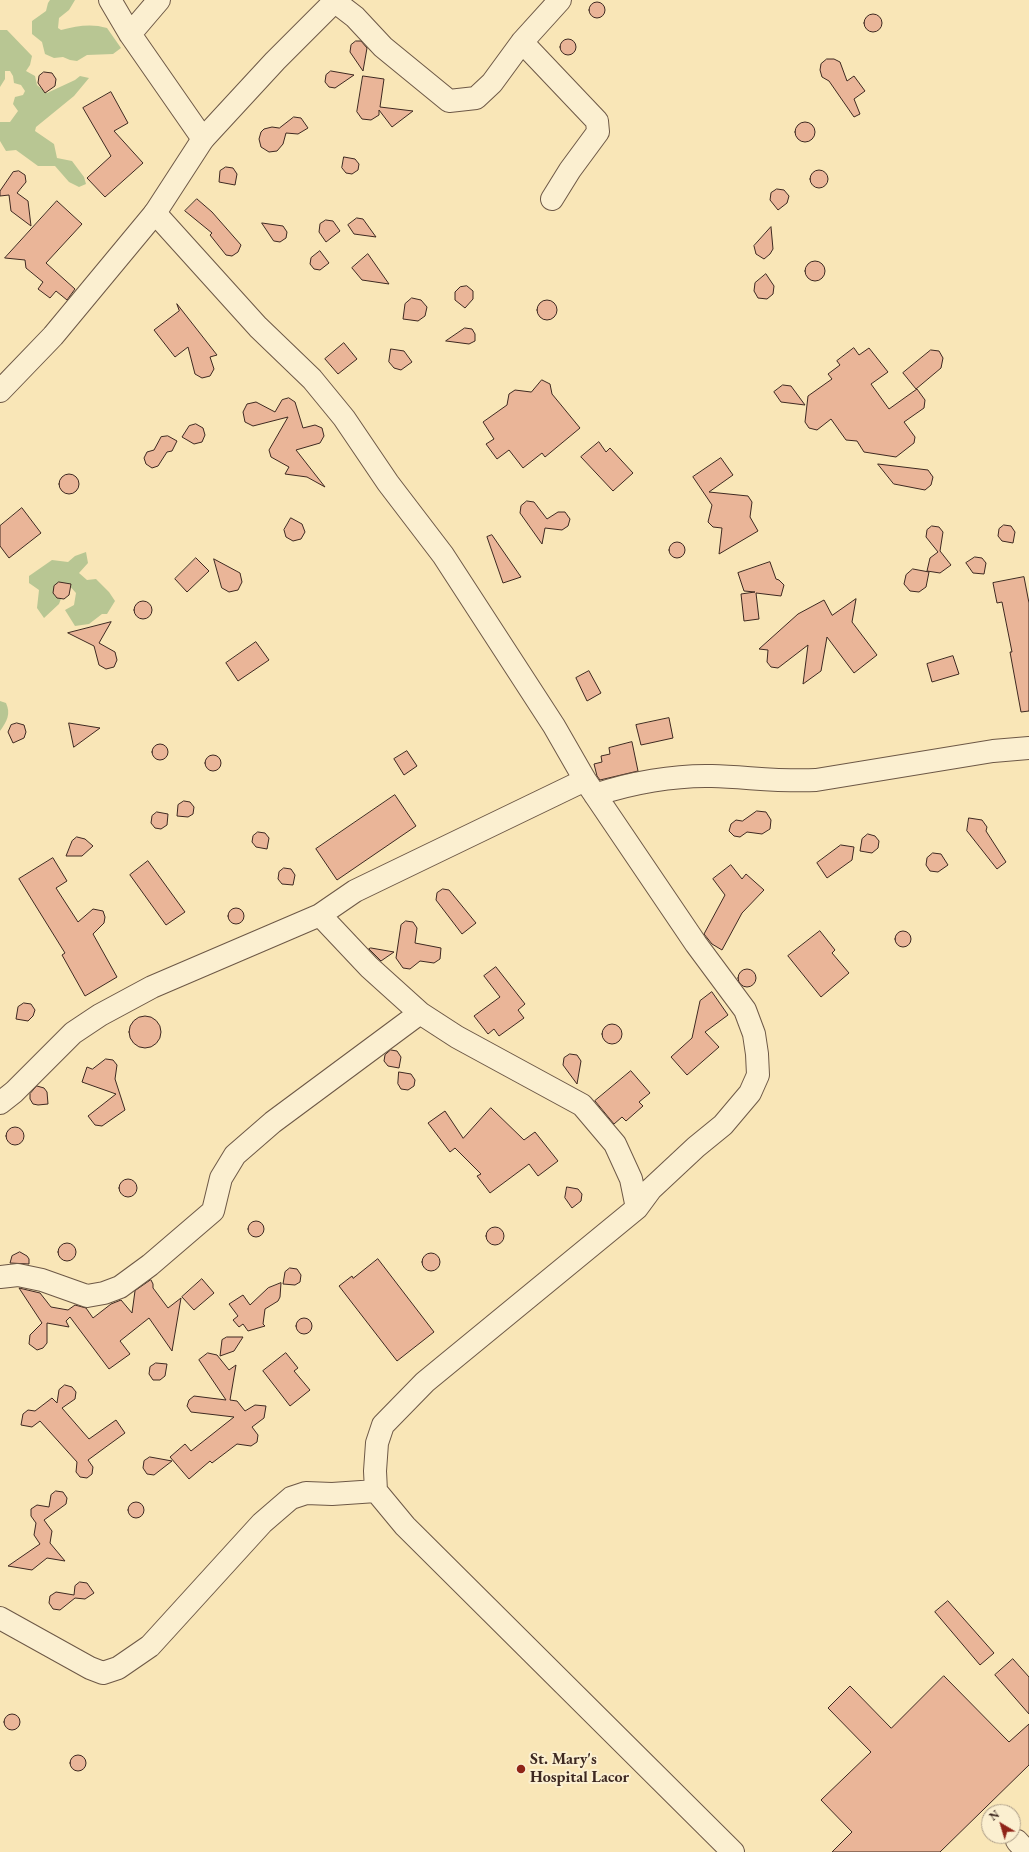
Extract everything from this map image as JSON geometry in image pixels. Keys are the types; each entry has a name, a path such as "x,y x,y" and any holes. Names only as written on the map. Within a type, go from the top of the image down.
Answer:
{"street":[{"path":"110,0 130,34 203,139"},
{"path":"130,34 159,0"},
{"path":"0,391 53,336 154,213 203,139 275,61 334,1 356,17 383,46 450,101 476,98 492,83 522,42 560,0"},
{"path":"522,42 597,121 598,126 598,132 570,170 552,199"},
{"path":"154,213 258,327 312,379 344,418 388,483 443,555 554,726 590,787 700,949 745,1010 754,1034 758,1075 750,1093 723,1125 696,1147 651,1189 637,1208 431,1377 397,1410 383,1425 377,1443 375,1471 376,1491 405,1526 733,1852"},
{"path":"0,1103 14,1092 73,1033 100,1015 152,987 320,915 355,891 590,787 614,788 658,780 710,776 795,781 816,780 993,751 1029,748"},
{"path":"320,915 369,967 420,1012 457,1037 582,1106 615,1144 631,1179 637,1208"},
{"path":"0,1277 18,1275 42,1280 87,1296 104,1293 120,1287 150,1265 213,1211 221,1178 235,1155 300,1102 420,1012"},
{"path":"0,1618 90,1668 103,1673 118,1668 150,1646 262,1523 291,1498 306,1493 332,1494 376,1491"}],"green space":[{"path":"50,0 75,0 69,10 59,18 58,28 61,30 78,26 101,26 107,28 121,48 113,54 87,55 77,61 63,57 54,58 45,54 42,42 32,34 32,21 46,11"},
{"path":"0,30 7,30 32,56 30,65 26,71 35,76 37,85 47,93 75,80 80,76 89,78 74,96 36,127 35,131 54,144 57,158 72,161 84,177 86,184 79,187 69,182 55,166 38,166 16,150 6,151 0,141 0,122 10,122 18,111 13,104 15,97 23,95 25,91 21,85 14,83 13,76 10,71 5,71 5,79 0,87"},
{"path":"86,552 88,563 79,573 87,580 96,579 109,592 115,601 107,614 102,614 89,624 75,626 65,610 74,605 76,593 67,583 59,604 44,618 37,608 39,590 29,583 29,576 52,560 68,562 75,556"},
{"path":"0,701 6,703 8,714 0,731"}],"building":[{"path":"597,2 603,4 605,10 603,16 597,18 591,16 589,10 591,4"},
{"path":"869,14 877,14 882,19 880,30 877,32 869,32 864,27 864,19"},
{"path":"565,39 571,39 576,44 574,53 571,55 565,55 560,50 560,44"},
{"path":"356,41 361,41 367,48 363,71 350,52 351,45"},
{"path":"827,59 834,59 840,62 847,81 854,76 865,91 854,99 860,114 854,117 829,81 822,77 820,70 821,64"},
{"path":"331,71 354,75 335,88 329,87 325,82 326,75"},
{"path":"44,72 52,73 56,79 55,86 45,93 38,83 39,76"},
{"path":"363,76 384,79 380,107 413,111 392,127 379,110 379,115 371,120 362,119 357,112"},
{"path":"111,92 128,123 114,131 143,163 105,197 87,178 111,156 83,108"},
{"path":"294,117 301,118 308,128 298,134 286,133 283,144 277,151 269,152 261,147 259,139 261,132 264,129 272,127 279,128"},
{"path":"805,122 812,125 815,132 812,139 805,142 798,139 795,132 798,125"},
{"path":"344,157 355,159 359,164 358,170 352,174 346,173 342,168"},
{"path":"226,167 233,168 237,174 235,185 219,182 220,171"},
{"path":"819,170 825,173 828,179 825,185 819,188 813,185 810,179 813,173"},
{"path":"19,171 25,175 26,182 17,193 28,201 31,226 11,211 9,195 0,196 0,191 13,172"},
{"path":"777,189 784,190 789,196 787,203 778,210 770,200 771,193"},
{"path":"197,199 212,212 241,245 238,252 232,256 226,255 210,235 212,233 185,211"},
{"path":"57,201 82,224 46,263 75,289 67,300 56,291 50,298 38,289 43,282 26,268 25,260 5,258"},
{"path":"357,218 363,219 376,237 354,234 348,225"},
{"path":"326,220 333,221 340,231 326,242 319,232 320,224"},
{"path":"262,223 283,226 287,232 286,238 280,242 274,241"},
{"path":"771,227 773,249 764,259 756,254 754,246"},
{"path":"320,251 329,263 320,270 314,269 310,264 311,258"},
{"path":"368,254 389,284 362,280 352,268"},
{"path":"815,261 822,264 825,271 822,278 815,281 808,278 805,271 808,264"},
{"path":"766,274 774,286 773,294 767,299 758,298 754,291 755,283"},
{"path":"467,286 473,291 473,299 465,308 455,300 455,292 460,287"},
{"path":"412,298 421,300 427,307 425,316 418,321 403,319 405,304"},
{"path":"543,300 551,300 557,306 557,314 551,320 543,320 537,314 537,306"},
{"path":"177,304 217,355 210,357 214,369 210,376 202,378 195,374 188,347 175,357 154,330 179,311"},
{"path":"465,328 472,329 475,334 475,341 469,344 446,341"},
{"path":"344,343 357,359 338,374 325,359"},
{"path":"854,348 859,355 869,348 888,372 871,384 889,409 917,389 925,400 924,408 904,422 915,437 914,443 896,457 864,452 857,441 846,440 831,419 817,430 809,428 805,422 808,396 832,379 828,374 840,365 837,361"},
{"path":"391,349 404,351 412,362 401,370 394,368 389,362"},
{"path":"931,350 939,351 943,358 941,368 916,389 903,373"},
{"path":"542,380 550,384 552,394 580,428 545,457 542,453 523,468 509,450 497,459 486,444 494,439 483,422 507,405 509,394 515,390 531,392"},
{"path":"783,385 791,386 805,405 781,402 774,392"},
{"path":"289,398 295,402 303,428 315,425 322,428 324,436 320,443 296,450 325,487 307,477 285,474 289,467 271,457 269,450 288,417 253,426 245,422 243,412 247,404 256,402 275,412 282,400"},
{"path":"196,424 203,428 205,435 202,442 194,444 182,437 189,426"},
{"path":"168,436 177,441 172,451 167,452 158,466 152,468 146,464 144,458 147,452 154,450 161,437"},
{"path":"599,442 606,452 610,448 633,473 613,491 581,457"},
{"path":"721,458 733,475 709,492 748,496 752,502 750,517 758,531 719,554 722,528 713,527 708,522 712,505 693,477"},
{"path":"878,464 928,470 933,477 931,485 925,490 894,484"},
{"path":"69,474 76,477 79,484 76,491 69,494 62,491 59,484 62,477"},
{"path":"527,501 534,502 547,519 558,512 565,512 570,519 568,526 562,530 545,528 542,544 520,513 521,506"},
{"path":"22,508 41,533 9,558 0,546 0,526"},
{"path":"291,518 302,524 305,532 301,539 293,541 286,537 284,530"},
{"path":"1004,525 1011,526 1015,532 1013,543 1002,541 998,536 999,529"},
{"path":"932,526 939,527 943,532 940,551 951,565 940,573 927,571 930,558 938,552 926,537 927,530"},
{"path":"492,535 521,577 503,583 487,537"},
{"path":"674,542 680,542 685,547 683,556 680,558 674,558 669,553 669,547"},
{"path":"975,557 982,558 986,563 984,574 973,573 966,563"},
{"path":"196,558 209,571 187,592 175,579"},
{"path":"214,559 240,573 242,582 238,590 229,592 222,588"},
{"path":"770,562 776,579 784,585 781,596 756,593 759,619 744,621 741,594 755,592 744,591 738,573"},
{"path":"913,569 929,572 926,587 919,592 910,591 904,584 906,575"},
{"path":"1024,577 1029,603 1029,711 1021,712 1010,652 1012,652 1002,602 997,603 993,583"},
{"path":"59,582 71,584 69,595 64,599 57,598 53,593 54,586"},
{"path":"856,599 852,622 877,655 854,673 827,637 821,671 803,684 808,645 778,668 771,667 767,662 768,650 759,649 798,614 824,600 832,615"},
{"path":"143,601 149,604 152,610 149,616 143,619 137,616 134,610 137,604"},
{"path":"111,622 99,643 115,652 117,660 114,667 106,669 99,665 94,646 68,633"},
{"path":"256,642 269,660 238,681 226,663"},
{"path":"953,656 959,674 932,682 927,664"},
{"path":"589,671 601,693 587,701 576,678"},
{"path":"669,718 673,738 641,745 636,725"},
{"path":"17,723 24,725 26,732 24,738 13,743 8,732 11,725"},
{"path":"69,723 100,728 74,747"},
{"path":"632,742 638,771 600,780 597,776 594,764 602,762 601,756 610,754 609,748"},
{"path":"157,744 163,744 168,749 166,758 163,760 157,760 152,755 152,749"},
{"path":"407,751 417,766 404,775 394,759"},
{"path":"210,755 216,755 221,760 219,769 216,771 210,771 205,766 205,760"},
{"path":"395,795 416,826 337,880 316,849"},
{"path":"184,801 190,802 194,807 193,814 188,817 177,816 178,805"},
{"path":"757,811 766,812 771,820 770,829 762,834 747,832 740,837 734,836 729,831 731,824 736,820 742,821"},
{"path":"157,812 168,814 167,825 161,829 155,828 151,823 152,816"},
{"path":"969,818 982,820 987,827 986,831 1006,862 997,869 967,831"},
{"path":"258,832 265,833 269,838 267,849 256,847 252,842 253,836"},
{"path":"868,834 875,836 879,841 878,848 872,853 860,851 862,839"},
{"path":"77,837 85,839 93,846 82,856 66,856 72,841"},
{"path":"841,845 854,847 852,860 827,878 817,863"},
{"path":"933,853 941,854 948,865 938,872 930,871 926,865 927,858"},
{"path":"53,858 67,881 56,888 78,922 93,909 103,911 105,917 104,923 93,934 117,977 85,996 62,955 65,953 19,879"},
{"path":"148,861 185,912 166,925 130,875"},
{"path":"731,865 742,879 746,874 764,890 742,913 722,950 712,944 704,934 725,895 713,879"},
{"path":"284,868 291,869 295,875 293,885 282,884 278,879 279,872"},
{"path":"443,889 449,890 476,923 462,934 436,900 437,893"},
{"path":"233,908 239,908 244,913 242,922 239,924 233,924 228,919 228,913"},
{"path":"406,921 413,922 417,928 415,943 441,948 440,959 434,963 420,961 410,969 403,968 396,958 401,925"},
{"path":"820,931 835,950 832,953 849,973 821,997 788,956"},
{"path":"900,931 906,931 911,936 909,945 906,947 900,947 895,942 895,936"},
{"path":"371,948 394,952 381,961 369,949"},
{"path":"496,967 525,1004 518,1010 524,1018 499,1036 494,1029 488,1034 474,1016 500,997 484,976"},
{"path":"743,969 751,969 756,974 754,985 751,987 743,987 738,982 738,974"},
{"path":"712,992 728,1015 705,1032 719,1047 687,1075 671,1057 692,1038 700,1001"},
{"path":"24,1003 31,1004 35,1010 33,1016 28,1021 16,1019 18,1007"},
{"path":"145,1016 151,1017 158,1023 161,1032 160,1038 154,1045 145,1048 139,1047 132,1041 129,1032 130,1026 136,1019"},
{"path":"612,1024 619,1027 622,1034 619,1041 612,1044 605,1041 602,1034 605,1027"},
{"path":"391,1050 397,1051 401,1057 399,1068 388,1066 384,1061 385,1055"},
{"path":"570,1054 577,1055 581,1061 577,1084 563,1065 564,1058"},
{"path":"106,1059 113,1060 117,1065 115,1079 125,1110 102,1126 95,1125 88,1116 116,1094 82,1082 87,1067 92,1069"},
{"path":"631,1071 650,1093 639,1102 643,1106 626,1121 622,1117 614,1124 595,1101"},
{"path":"399,1072 411,1074 415,1080 414,1086 408,1090 401,1089 398,1084"},
{"path":"37,1086 44,1088 47,1092 48,1104 33,1104 30,1099 30,1094"},
{"path":"491,1108 524,1140 535,1132 558,1161 538,1176 529,1164 490,1193 477,1176 481,1174 455,1148 450,1152 428,1123 445,1111 463,1138"},
{"path":"11,1127 19,1127 24,1132 22,1143 19,1145 11,1145 6,1140 6,1132"},
{"path":"128,1179 134,1182 137,1188 134,1194 128,1197 122,1194 119,1188 122,1182"},
{"path":"567,1187 578,1189 582,1194 581,1201 572,1208 565,1198"},
{"path":"253,1221 259,1221 264,1226 262,1235 259,1237 253,1237 248,1232 248,1226"},
{"path":"491,1227 499,1227 504,1232 502,1243 499,1245 491,1245 486,1240 486,1232"},
{"path":"63,1243 71,1243 76,1248 74,1259 71,1261 63,1261 58,1256 58,1248"},
{"path":"20,1252 27,1256 29,1259 29,1264 10,1263 12,1256"},
{"path":"431,1253 437,1256 440,1262 437,1268 431,1271 425,1268 422,1262 425,1256"},
{"path":"378,1259 434,1332 397,1361 339,1286 352,1276 353,1278"},
{"path":"290,1268 297,1269 301,1275 300,1282 295,1285 283,1284 285,1272"},
{"path":"202,1279 214,1293 194,1310 182,1297"},
{"path":"151,1280 153,1288 168,1308 181,1298 172,1351 149,1318 120,1341 130,1354 109,1369 70,1317 66,1321 69,1327 47,1323 47,1343 43,1348 37,1350 29,1344 30,1335 42,1323 19,1288 40,1293 51,1307 68,1310 75,1305 86,1308 93,1318 111,1304 121,1300 132,1313 135,1291"},
{"path":"281,1283 280,1297 278,1301 265,1309 263,1324 265,1326 248,1331 243,1324 239,1327 233,1320 238,1316 229,1304 243,1295 250,1305 268,1288"},
{"path":"301,1318 307,1318 312,1323 310,1332 307,1334 301,1334 296,1329 296,1323"},
{"path":"227,1337 243,1337 234,1351 220,1356 222,1340"},
{"path":"208,1353 217,1355 229,1370 236,1365 230,1400 237,1401 245,1411 255,1405 266,1406 264,1418 252,1427 258,1435 257,1442 251,1446 237,1444 212,1463 210,1461 189,1479 170,1457 185,1444 191,1451 234,1417 191,1412 187,1406 189,1400 194,1396 226,1400 199,1360"},
{"path":"286,1353 298,1368 294,1371 310,1390 290,1406 263,1371"},
{"path":"156,1363 167,1364 165,1376 160,1380 153,1380 149,1374 150,1367"},
{"path":"65,1385 72,1387 76,1392 75,1399 62,1408 89,1439 116,1420 125,1433 88,1460 93,1467 92,1474 87,1478 80,1477 76,1472 77,1462 40,1421 32,1427 21,1425 23,1414 28,1410 35,1411 52,1398 57,1403 59,1390"},
{"path":"150,1457 172,1461 154,1475 147,1474 143,1468 144,1461"},
{"path":"56,1491 63,1492 67,1498 66,1504 44,1520 52,1531 50,1543 65,1561 47,1558 32,1570 8,1566 40,1544 34,1535 36,1523 31,1516 31,1509 37,1505 49,1507 51,1495"},
{"path":"133,1502 139,1502 144,1507 142,1516 139,1518 133,1518 128,1513 128,1507"},
{"path":"80,1582 87,1583 94,1593 85,1599 75,1598 60,1610 53,1609 49,1603 50,1596 56,1592 74,1595 75,1586"},
{"path":"948,1601 994,1653 980,1665 935,1612"},
{"path":"1013,1659 1029,1677 1029,1714 995,1675"},
{"path":"944,1676 1009,1742 1029,1724 1029,1765 989,1804 981,1804 981,1812 940,1852 832,1852 852,1832 821,1800 871,1752 828,1708 850,1686 891,1728"},
{"path":"9,1714 15,1714 20,1719 18,1728 15,1730 9,1730 4,1725 4,1719"},
{"path":"75,1755 81,1755 86,1760 84,1769 81,1771 75,1771 70,1766 70,1760"}],"place":[{"name":"St. Mary's Hospital Lacor","path":"521,1769"}]}
